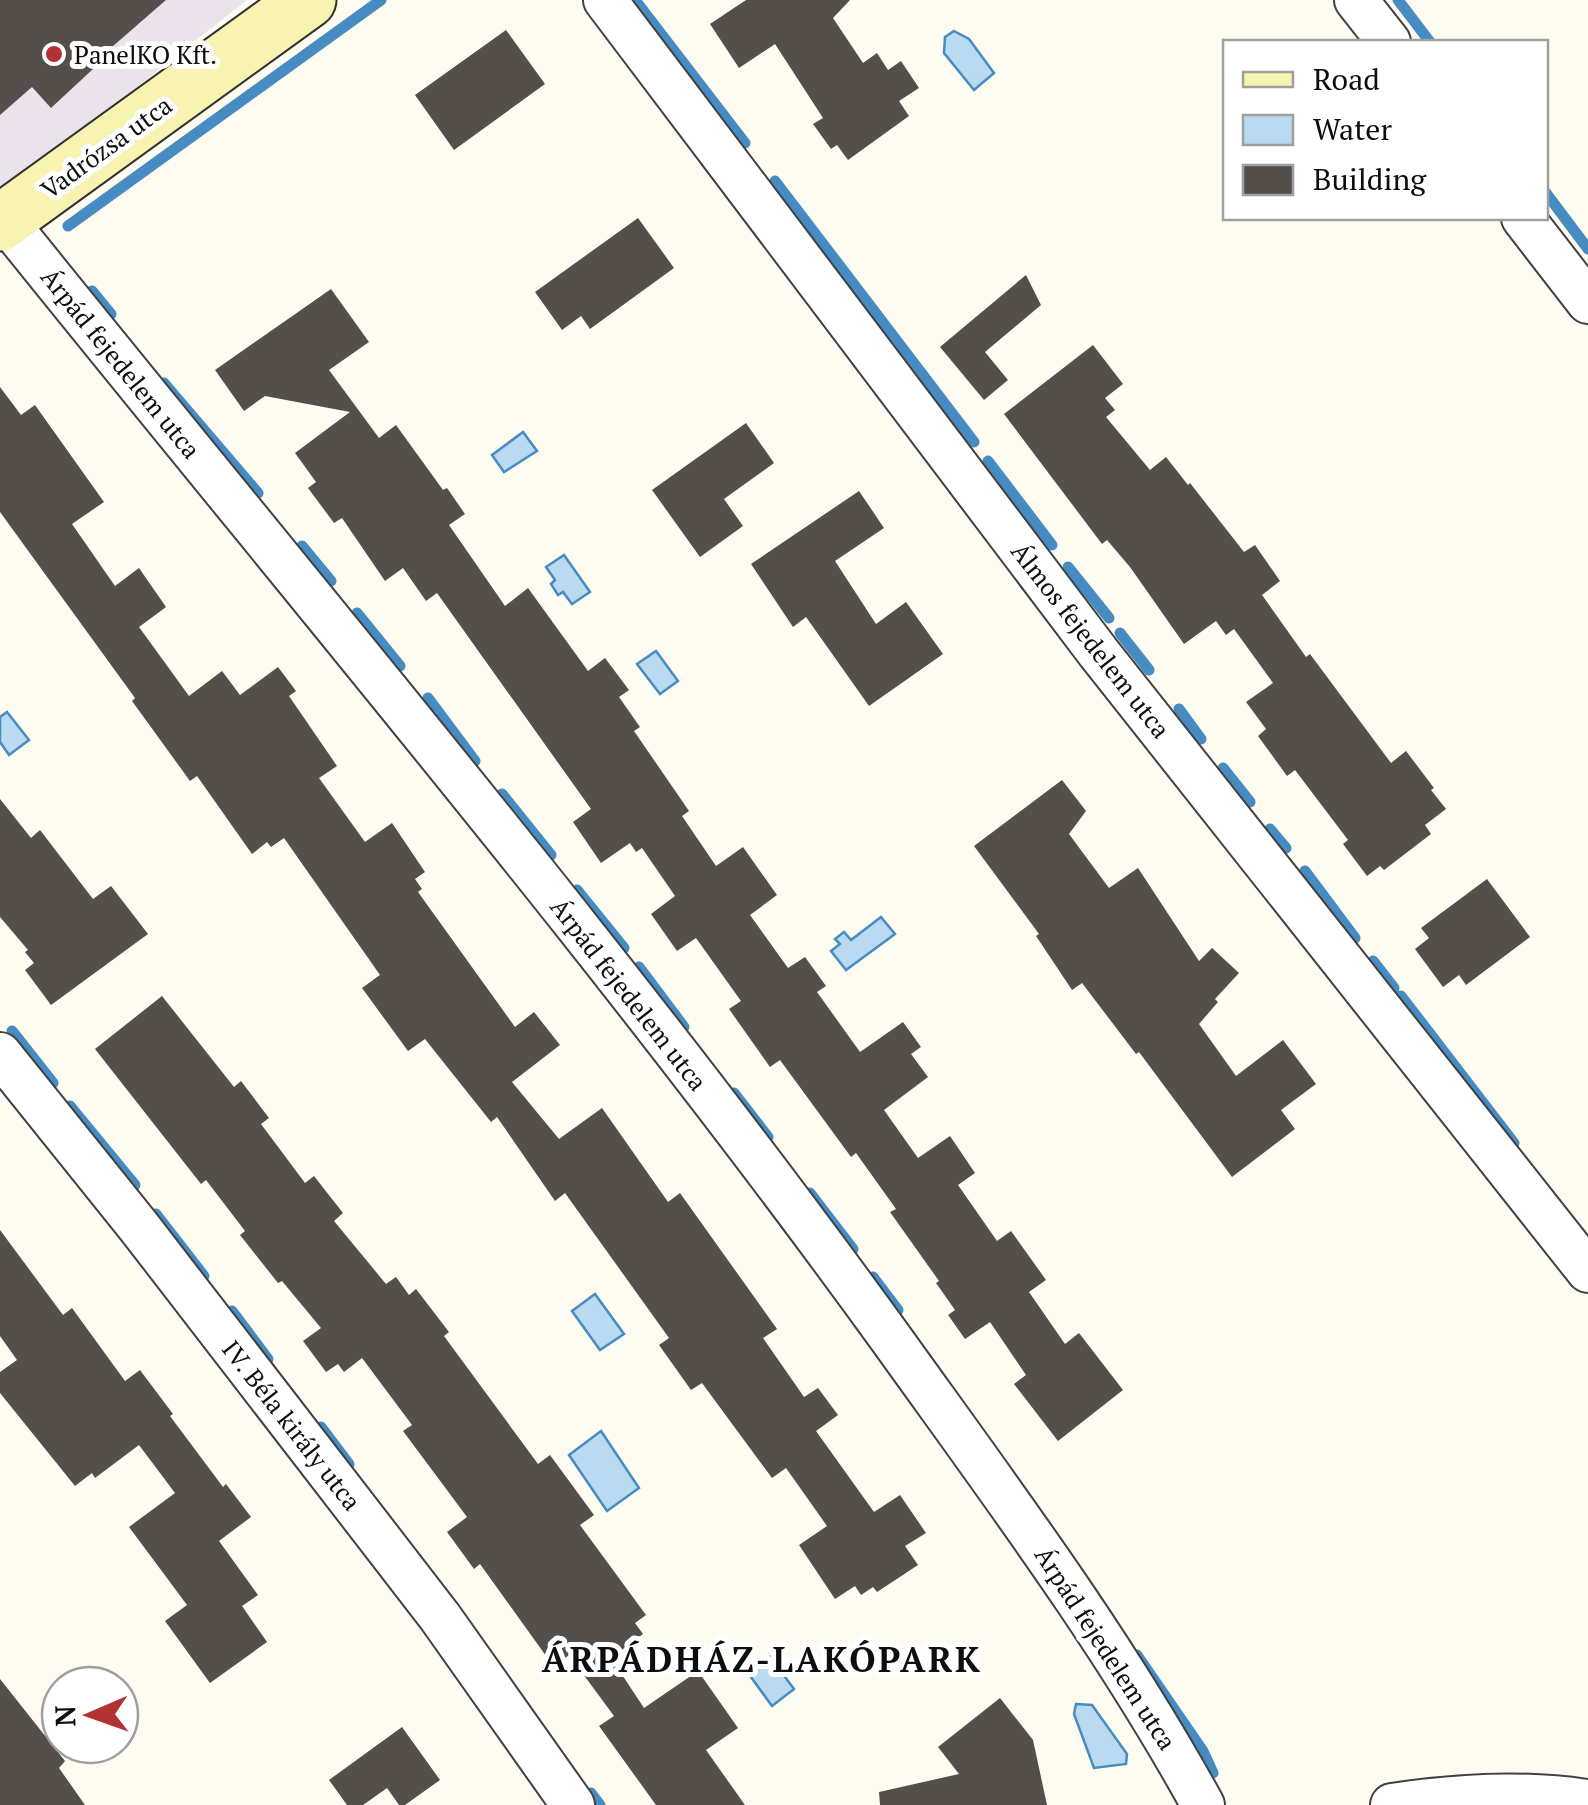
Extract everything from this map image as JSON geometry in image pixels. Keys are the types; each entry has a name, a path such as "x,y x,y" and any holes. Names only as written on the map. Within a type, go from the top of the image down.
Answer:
{"street":[{"name":"Vadrózsa utca","path":"3,221 308,0"},
{"name":"Álmos fejedelem utca","path":"604,0 1102,657 1588,1271"},
{"path":"1356,0 1387,40"},
{"path":"1526,220 1586,295"},
{"name":"Árpád fejedelem utca","path":"3,221 542,882 816,1236 1070,1588 1151,1713 1203,1805"},
{"name":"IV. Béla király utca","path":"0,1054 440,1616 573,1805"},
{"path":"1392,1805 1454,1795 1550,1795 1587,1801"}],"shaded area":[{"path":"0,0 247,0 0,195"}],"water":[{"path":"954,31 969,39 994,73 974,90 944,53 945,37"},
{"path":"523,432 537,451 504,472 492,455"},
{"path":"564,555 590,592 572,604 563,592 558,595 551,584 555,580 546,567"},
{"path":"656,651 678,681 660,694 637,664"},
{"path":"7,712 29,740 9,755 0,742 0,717"},
{"path":"881,917 895,934 846,970 831,951 840,944 835,939 844,932 851,940"},
{"path":"595,1294 624,1334 600,1350 572,1311"},
{"path":"601,1431 639,1488 607,1511 569,1455"},
{"path":"770,1657 794,1689 772,1706 748,1673"},
{"path":"1076,1704 1092,1705 1127,1754 1126,1764 1094,1768 1074,1714"}],"building":[{"name":"PanelKO Kft.","path":"0,0 166,0 105,53 107,56 51,108 32,87 0,115"},
{"path":"746,0 850,0 833,18 863,63 877,53 888,70 901,61 919,88 899,101 909,116 848,160 837,145 831,149 813,124 823,118 775,44 739,68 710,24"},
{"path":"506,30 545,84 454,150 415,95"},
{"path":"638,218 674,268 590,329 581,316 562,330 535,292"},
{"path":"1026,275 1041,305 985,352 1008,380 984,400 940,347"},
{"path":"331,289 369,342 329,370 379,438 396,425 443,490 447,488 465,514 449,525 505,606 528,588 588,671 605,658 629,690 619,697 640,727 634,731 689,811 682,816 716,866 743,847 777,895 750,915 788,968 805,957 826,986 817,992 860,1052 903,1022 921,1047 911,1054 928,1077 884,1110 918,1158 950,1136 975,1173 958,1185 997,1241 1011,1231 1046,1280 1029,1292 1065,1344 1079,1333 1123,1390 1058,1441 1014,1384 1026,1375 990,1322 965,1339 948,1315 955,1310 936,1283 939,1281 890,1212 896,1209 856,1153 851,1157 780,1060 770,1067 729,1009 741,1001 696,938 677,951 651,914 675,896 642,848 636,852 630,843 601,863 573,822 591,809 437,593 426,601 403,568 385,581 342,518 334,523 308,488 316,482 295,453 350,412 265,396 244,411 215,370"},
{"path":"1093,345 1123,384 1105,398 1115,410 1106,417 1150,470 1166,457 1244,552 1255,545 1280,581 1262,595 1306,657 1310,654 1391,763 1406,751 1446,809 1425,825 1431,834 1384,870 1380,866 1367,876 1343,844 1348,840 1295,770 1287,776 1258,736 1266,729 1246,702 1273,683 1234,629 1226,635 1216,621 1184,644 1130,567 1107,540 1102,544 1004,414"},
{"path":"0,387 21,415 35,405 104,502 72,524 115,586 139,568 166,607 139,627 189,696 222,671 240,695 278,667 296,691 289,696 337,766 319,778 365,842 392,823 425,872 415,879 422,889 418,892 515,1027 534,1012 560,1045 512,1082 559,1139 602,1108 668,1202 680,1193 777,1329 763,1338 804,1397 818,1388 838,1415 816,1431 874,1512 900,1495 926,1533 905,1546 918,1565 877,1592 873,1587 861,1595 855,1586 835,1599 799,1545 827,1526 786,1468 772,1478 702,1383 691,1390 659,1345 669,1338 565,1193 555,1201 497,1117 491,1122 425,1039 408,1051 362,988 380,975 284,838 271,847 267,842 252,854 197,776 190,781 0,512"},
{"path":"746,423 774,463 724,499 743,526 700,557 652,490"},
{"path":"859,491 884,528 835,561 876,624 906,602 943,654 869,706 806,617 793,627 751,564"},
{"path":"1062,780 1086,811 1069,834 1109,888 1138,868 1199,961 1212,948 1239,973 1199,1024 1236,1076 1283,1040 1316,1084 1281,1110 1295,1129 1232,1177 1082,983 1072,990 1036,936 1039,934 974,846"},
{"path":"0,799 31,838 40,830 93,899 111,886 148,934 51,1005 25,970 34,963 25,952 28,950 0,917"},
{"path":"1487,879 1530,937 1466,985 1459,975 1443,987 1415,949 1429,938 1421,928"},
{"path":"162,996 234,1087 241,1081 269,1118 261,1124 305,1183 314,1176 343,1213 334,1221 386,1284 396,1277 409,1295 416,1289 449,1332 444,1336 538,1464 550,1455 594,1515 580,1525 646,1615 635,1623 643,1634 611,1658 644,1708 698,1671 738,1728 706,1750 745,1805 656,1805 599,1726 614,1716 569,1655 554,1667 480,1564 474,1569 447,1532 467,1517 403,1431 412,1425 362,1358 344,1372 338,1364 326,1372 303,1341 321,1328 282,1281 278,1283 240,1235 245,1231 206,1180 201,1184 95,1049"},
{"path":"0,1230 63,1315 72,1308 125,1381 140,1370 223,1487 226,1484 251,1517 219,1541 258,1595 242,1606 267,1642 210,1683 165,1621 187,1605 129,1527 175,1493 139,1445 95,1478 92,1473 75,1486 0,1393 0,1372 17,1360 0,1336"},
{"path":"0,1679 40,1729 40,1765 62,1765 59,1768 85,1805 0,1805"},
{"path":"1000,1698 1033,1740 1047,1805 880,1805 879,1792 959,1774 938,1747"},
{"path":"402,1727 440,1780 405,1805 399,1805 387,1788 363,1805 347,1805 329,1780"}],"waterway":[{"path":"68,226 381,0"},
{"path":"635,0 745,143"},
{"path":"1398,0 1428,40"},
{"path":"775,181 974,442"},
{"path":"1548,196 1588,249"},
{"path":"92,291 111,314"},
{"path":"164,383 258,493"},
{"path":"988,461 1052,545"},
{"path":"302,546 331,581"},
{"path":"1068,567 1109,618"},
{"path":"357,613 400,666"},
{"path":"1120,633 1149,670"},
{"path":"428,698 475,761"},
{"path":"1179,709 1201,739"},
{"path":"1223,768 1250,802"},
{"path":"502,794 551,855"},
{"path":"1270,829 1286,848"},
{"path":"1305,871 1355,938"},
{"path":"577,890 624,948"},
{"path":"1373,961 1394,988"},
{"path":"639,967 684,1027"},
{"path":"1401,996 1514,1143"},
{"path":"12,1031 53,1083"},
{"path":"734,1093 768,1137"},
{"path":"70,1106 135,1185"},
{"path":"810,1193 853,1249"},
{"path":"156,1214 204,1276"},
{"path":"873,1277 898,1310"},
{"path":"232,1311 268,1359"},
{"path":"321,1427 349,1464"},
{"path":"1137,1655 1203,1751 1213,1773"},
{"path":"591,1793 600,1805"}],"place":[{"name":"PanelKO Kft.","path":"54,54"}],"district":[{"name":"ÁRPÁDHÁZ-LAKÓPARK","path":"762,1659"}]}
